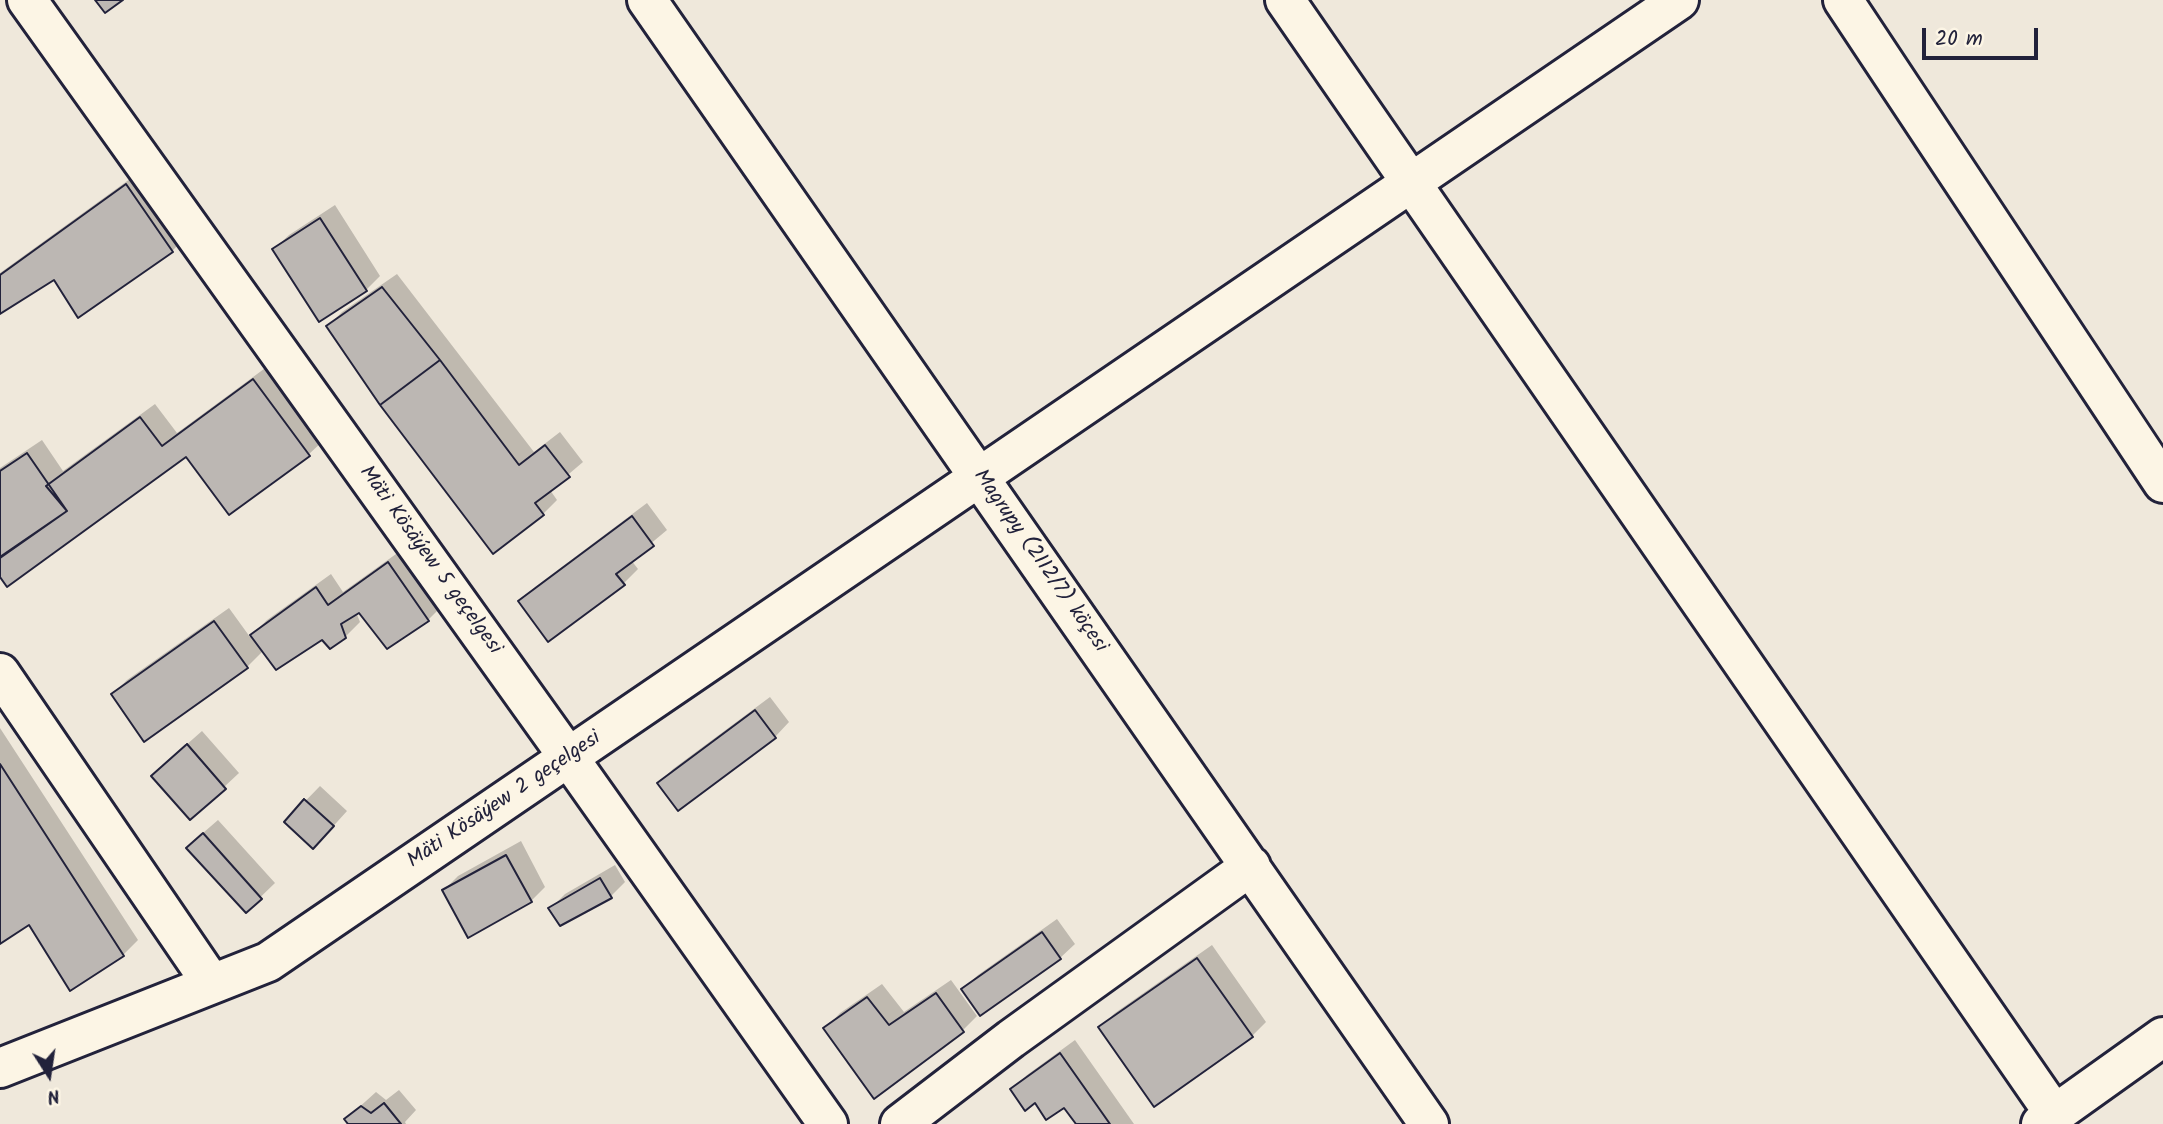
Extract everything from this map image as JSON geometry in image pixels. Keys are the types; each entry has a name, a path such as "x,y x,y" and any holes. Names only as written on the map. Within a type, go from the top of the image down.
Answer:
{"street":[{"name":"Mäti Kösäýew 5 geçelgesi","path":"27,0 828,1124"},
{"name":"Magrupy (2112/7) köçesi","path":"647,0 1429,1124"},
{"path":"1285,0 2048,1120 2163,1037"},
{"name":"Mäti Kösäýew 2 geçelgesi","path":"0,1068 268,962 1679,0"},
{"path":"1843,0 2163,483"},
{"path":"0,673 212,984"},
{"path":"900,1124 1011,1038 1251,866"}],"building":[{"path":"95,0 123,0 105,13"},
{"path":"126,184 173,252 78,318 54,280 0,314 0,275"},
{"path":"320,218 367,291 319,322 272,249"},
{"path":"382,287 440,360 380,405 326,326"},
{"path":"440,360 519,465 545,445 570,477 535,503 544,515 493,554 380,405"},
{"path":"253,379 310,456 229,515 186,457 7,587 0,577 0,558 67,511 46,486 140,417 162,446"},
{"path":"27,453 67,511 0,557 0,471"},
{"path":"632,516 654,546 616,574 625,585 548,642 518,601"},
{"path":"388,562 429,621 387,649 359,613 341,624 346,638 330,649 322,640 276,670 250,635 316,587 328,605"},
{"path":"214,621 248,668 144,742 111,694"},
{"path":"755,710 776,738 678,811 657,783"},
{"path":"187,744 226,789 190,820 151,776"},
{"path":"0,764 124,956 70,991 29,925 0,944"},
{"path":"304,799 334,826 313,849 284,822"},
{"path":"203,833 262,899 246,913 186,848"},
{"path":"506,855 532,902 468,938 442,890"},
{"path":"600,878 612,898 560,926 548,908"},
{"path":"1042,932 1061,959 980,1016 961,989"},
{"path":"1197,958 1253,1037 1154,1107 1098,1027"},
{"path":"936,993 964,1032 874,1099 823,1028 867,997 889,1025"},
{"path":"1060,1053 1110,1124 1076,1124 1064,1108 1046,1120 1035,1103 1025,1111 1010,1089"},
{"path":"384,1103 401,1124 348,1124 344,1119 361,1106 371,1113"}]}
